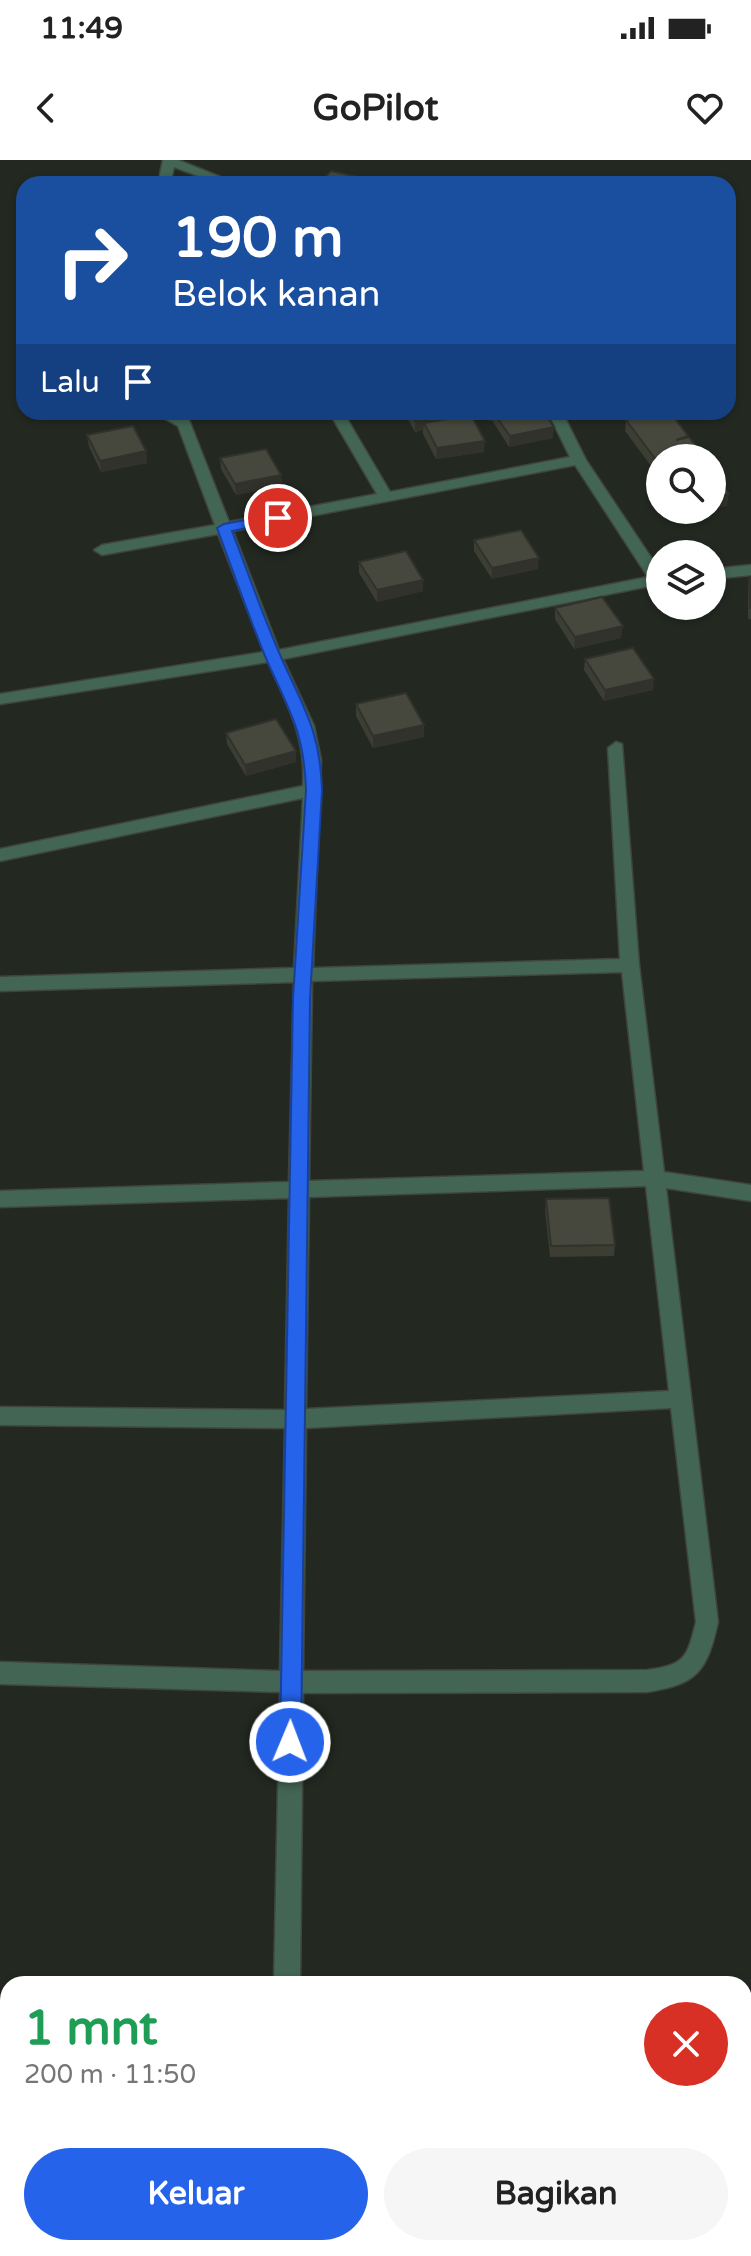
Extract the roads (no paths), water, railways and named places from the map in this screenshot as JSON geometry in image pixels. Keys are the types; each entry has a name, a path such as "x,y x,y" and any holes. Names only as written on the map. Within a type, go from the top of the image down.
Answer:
{"street":[{"path":"166,176 169,161 210,176"},
{"path":"177,420 184,423 273,656 306,726 313,760 303,976 287,1976"},
{"path":"341,420 386,497"},
{"path":"559,420 579,460 646,560"},
{"path":"102,550 579,460"},
{"path":"726,573 751,570"},
{"path":"0,699 273,656 646,583"},
{"path":"0,1673 291,1682 647,1681 677,1677 697,1661 707,1622 630,965 616,748"},
{"path":"0,855 314,790"},
{"path":"0,984 630,965"},
{"path":"0,1199 654,1178 751,1193"},
{"path":"0,1416 296,1419 680,1399"}]}
